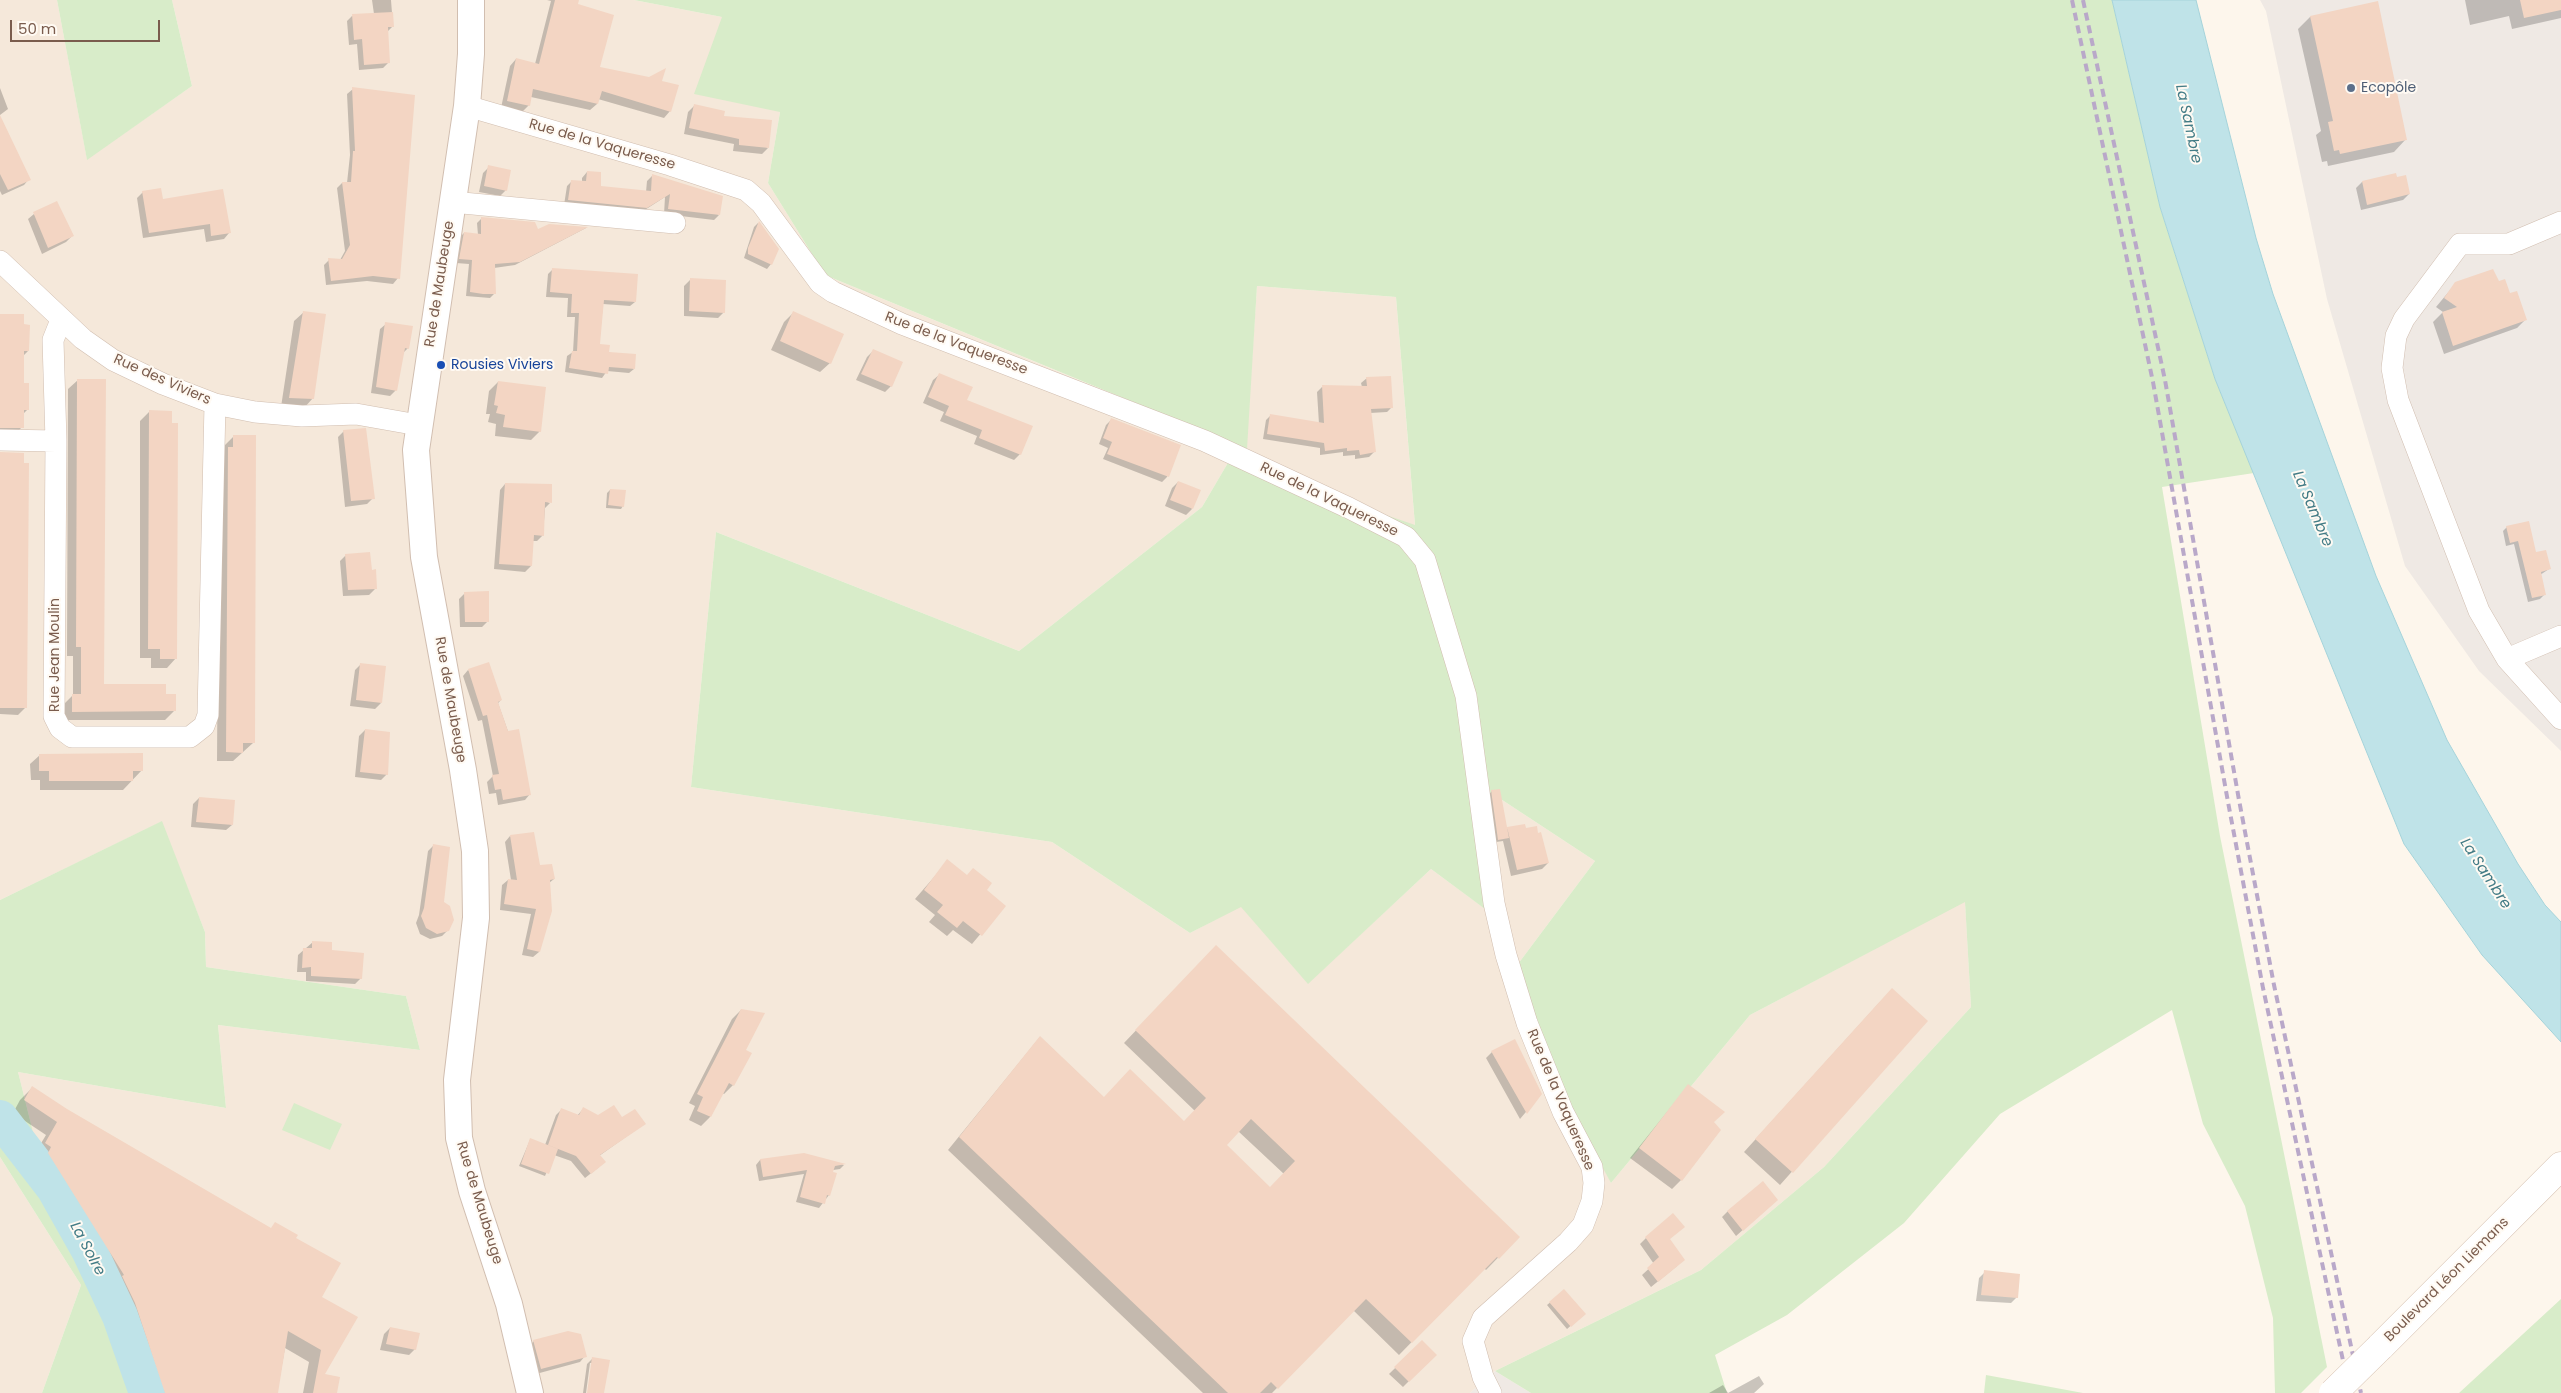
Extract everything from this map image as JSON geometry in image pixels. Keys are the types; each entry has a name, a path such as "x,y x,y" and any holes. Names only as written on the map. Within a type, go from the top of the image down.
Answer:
{"main road":[{"name":"Boulevard Léon Liemans","path":"2333,1393 2561,1166"}],"street":[{"name":"Rue de Maubeuge","path":"471,0 471,54 467,106 418,424 416,450 424,557 463,770 475,851 476,918 457,1080 459,1138 472,1191 509,1304 530,1393"},
{"name":"Rue de la Vaqueresse","path":"467,106 670,165 746,190 761,203 820,283 833,292 910,327 1205,441 1349,508 1406,537 1425,560 1466,696 1494,903 1506,955 1527,1023 1563,1112 1592,1168 1594,1183 1592,1201 1583,1225 1568,1242 1483,1318 1473,1341 1483,1377 1491,1393"},
{"path":"452,202 675,223"},
{"path":"2561,222 2509,244 2460,244 2404,319 2396,336 2393,352 2394,384 2405,418 2478,611 2507,659 2561,719"},
{"name":"Rue des Viviers","path":"0,262 61,320 112,360 163,384 216,404 255,412 302,416 356,414 418,424"},
{"name":"Rue Jean Moulin","path":"61,320 53,340 56,441 54,716 60,728 72,736 190,737 204,726 208,715 216,404"},
{"path":"0,440 56,441"},
{"path":"2507,659 2561,636"}],"shaded area":[{"path":"0,0 57,0 87,159 192,86 172,0 634,0 722,17 780,112 768,183 825,275 1246,449 1257,286 1396,297 1415,526 1229,461 1202,507 1019,651 716,532 691,787 1052,842 1190,933 1241,906 1308,983 1431,869 1484,908 1487,790 1595,861 1518,964 1611,1183 1750,1015 1965,901 1971,1007 1824,1167 1701,1270 1495,1371 1470,1393 157,1393 121,1286 33,1132 18,1072 226,1108 218,1025 420,1050 406,996 206,967 205,932 161,822 0,900"},
{"path":"2260,0 2561,0 2561,751 2479,671 2405,566 2327,299 2266,11"},
{"path":"0,1157 81,1285 42,1393 0,1393"},
{"path":"1495,1371 1531,1393 1470,1393"}],"green space":[{"path":"57,0 172,0 192,86 87,160"},
{"path":"634,0 2112,0 2160,207 2215,379 2254,473 2162,487 2220,836 2327,1367 2301,1393 2275,1393 2273,1318 2245,1206 2203,1124 2172,1010 2000,1114 1904,1223 1787,1315 1715,1355 1727,1393 1531,1393 1495,1371 1701,1270 1824,1167 1971,1007 1965,902 1750,1015 1611,1183 1551,1072 1518,964 1595,861 1487,790 1485,909 1431,869 1308,984 1241,907 1190,933 1052,842 691,787 716,532 1019,651 1202,507 1229,461 1415,525 1396,297 1257,286 1247,449 825,275 768,183 780,112 694,94 722,17"},
{"path":"162,821 205,932 206,967 406,996 420,1050 218,1025 226,1108 18,1072 33,1132 121,1286 157,1393 42,1393 81,1285 0,1157 0,900"},
{"path":"294,1103 342,1124 330,1150 282,1130"},
{"path":"2561,1299 2561,1393 2459,1393"},
{"path":"1986,1375 2083,1393 1984,1393"}],"water":[{"name":"La Sambre","path":"2112,0 2196,0 2256,238 2273,294 2376,576 2447,740 2518,864 2545,905 2561,922 2561,1042 2482,955 2404,844 2215,379 2160,207"}],"building":[{"path":"555,0 579,0 578,4 614,15 600,67 649,77 666,68 662,81 679,85 671,112 602,91 598,104 533,89 530,106 507,101 516,58 539,64"},
{"path":"2520,0 2561,0 2561,10 2524,18"},
{"path":"2378,1 2407,140 2340,154 2339,150 2334,151 2328,122 2333,121 2310,16"},
{"path":"393,12 394,27 388,27 390,63 364,65 362,39 354,40 352,14"},
{"path":"352,87 415,95 400,279 373,276 331,281 328,258 342,259 350,245 342,182 351,182 353,151 355,151"},
{"path":"694,104 725,111 724,116 772,120 769,148 739,145 739,139 689,128"},
{"path":"0,115 31,180 8,190 0,174"},
{"path":"488,165 511,170 507,191 484,186"},
{"path":"587,171 601,172 601,186 651,191 652,174 723,196 720,215 668,209 670,194 647,208 568,200 571,180 586,181"},
{"path":"2396,173 2397,177 2406,175 2410,194 2367,205 2362,181"},
{"path":"161,188 163,199 223,189 231,233 211,236 210,224 149,233 142,191"},
{"path":"57,201 74,236 48,248 33,212"},
{"path":"481,217 535,222 538,229 549,224 588,227 520,262 495,264 496,294 483,294 470,292 472,260 459,259 464,232 481,234"},
{"path":"759,221 779,249 772,265 748,254 748,248"},
{"path":"552,268 638,274 636,302 604,300 600,344 610,345 609,352 636,354 635,369 609,367 608,374 569,368 572,351 577,351 579,313 571,313 572,294 550,292"},
{"path":"2493,269 2499,281 2505,279 2510,293 2517,291 2527,320 2453,346 2442,312 2457,307 2444,298 2455,282"},
{"path":"690,278 726,280 725,313 689,311"},
{"path":"303,311 326,314 314,399 289,398"},
{"path":"793,311 844,334 831,364 780,341"},
{"path":"0,314 24,314 24,324 30,325 29,351 24,351 24,383 29,383 29,410 24,410 24,428 0,428"},
{"path":"385,322 413,326 409,349 405,348 397,391 376,387"},
{"path":"873,349 903,362 892,387 861,374"},
{"path":"939,373 973,387 967,400 1033,426 1021,455 979,438 982,430 945,415 949,406 928,397"},
{"path":"1391,376 1393,408 1371,409 1376,452 1360,455 1359,450 1347,451 1347,448 1325,451 1324,443 1267,434 1270,414 1324,423 1322,385 1367,386 1366,377"},
{"path":"77,379 106,379 104,684 166,684 166,694 176,694 176,711 72,712 72,694 81,694 81,647 76,647"},
{"path":"498,381 546,387 541,432 503,427 505,415 496,413 498,406 494,405"},
{"path":"149,410 172,411 172,423 178,423 177,659 160,659 160,649 148,649"},
{"path":"1111,418 1181,445 1169,477 1107,454 1112,442 1103,438"},
{"path":"366,428 375,499 351,501 343,430"},
{"path":"233,435 256,435 255,743 243,743 243,753 226,752 228,447 233,447"},
{"path":"0,452 24,453 24,463 29,463 27,708 0,708"},
{"path":"1178,481 1201,490 1193,509 1170,500"},
{"path":"505,483 552,484 552,503 545,502 544,536 534,535 532,566 499,564"},
{"path":"610,489 626,490 624,507 608,505"},
{"path":"2529,521 2536,552 2546,550 2551,569 2541,572 2546,595 2532,598 2518,541 2510,543 2506,526"},
{"path":"370,552 372,570 376,569 377,589 348,590 345,554"},
{"path":"489,591 489,622 465,622 464,592"},
{"path":"489,662 502,700 498,702 508,731 519,729 531,795 503,800 501,789 495,790 492,775 499,774 487,715 483,716 468,669"},
{"path":"360,663 386,666 382,703 356,700"},
{"path":"365,729 390,732 388,775 360,772"},
{"path":"143,753 143,771 133,771 133,781 49,781 49,771 39,771 39,754"},
{"path":"1500,789 1509,838 1498,840 1491,790"},
{"path":"199,797 235,800 233,825 196,822"},
{"path":"1525,824 1526,828 1537,826 1538,833 1541,832 1549,863 1517,870 1507,827"},
{"path":"534,832 540,865 552,864 555,879 550,880 552,911 540,952 527,949 536,909 504,904 508,879 517,880 510,835"},
{"path":"433,844 450,847 444,902 450,906 454,920 449,931 437,934 426,928 421,916 424,908"},
{"path":"947,859 967,875 973,868 992,883 987,890 1006,906 982,936 963,921 957,928 937,912 943,905 924,890"},
{"path":"312,941 332,942 332,950 364,953 362,979 311,976 311,967 302,968 303,948 312,948"},
{"path":"1216,945 1520,1237 1499,1259 1497,1257 1412,1343 1366,1299 1278,1389 1271,1382 1260,1393 1228,1393 959,1137 1040,1036 1104,1097 1130,1069 1184,1121 1206,1098 1135,1030","holes":["1251,1119 1295,1161 1270,1187 1227,1145"]},
{"path":"1892,988 1928,1021 1793,1173 1755,1139"},
{"path":"741,1009 765,1013 746,1050 752,1053 734,1086 729,1083 711,1117 697,1111 703,1097 697,1094"},
{"path":"1515,1039 1542,1094 1527,1114 1491,1051"},
{"path":"1688,1084 1725,1112 1714,1122 1721,1130 1682,1181 1639,1148"},
{"path":"32,1086 67,1109 271,1228 275,1222 298,1235 296,1238 341,1263 322,1297 358,1317 325,1374 340,1377 337,1393 313,1393 321,1350 288,1331 278,1393 165,1393 135,1303 122,1276 124,1275 48,1153 51,1147 45,1143 57,1122 24,1100"},
{"path":"614,1105 622,1117 635,1109 646,1124 600,1155 606,1162 591,1174 576,1156 548,1145 561,1108 579,1115 583,1107 598,1115"},
{"path":"530,1138 558,1149 549,1174 521,1164"},
{"path":"804,1153 846,1164 835,1166 833,1172 837,1173 830,1196 827,1195 825,1204 800,1197 807,1170 763,1177 760,1159"},
{"path":"1763,1181 1778,1200 1743,1231 1727,1211"},
{"path":"1673,1213 1685,1227 1670,1239 1685,1260 1658,1282 1647,1268 1659,1257 1645,1237"},
{"path":"1984,1270 2020,1274 2018,1298 1981,1295"},
{"path":"1564,1289 1586,1314 1571,1327 1549,1302"},
{"path":"390,1327 420,1333 416,1350 386,1344"},
{"path":"568,1331 581,1334 587,1357 541,1369 533,1340"},
{"path":"1422,1340 1437,1355 1409,1382 1394,1367"},
{"path":"592,1357 610,1360 604,1393 587,1393"}],"waterway":[{"name":"La Solre","path":"0,1118 54,1188 90,1252 120,1316 147,1393"}],"railway":[{"path":"2072,0 2153,382 2263,988 2350,1393"},
{"path":"2083,0 2165,380 2239,800 2274,985 2361,1393"}],"place":[{"name":"Ecopôle","path":"2351,88"},
{"name":"Rousies Viviers","path":"441,365"}]}
